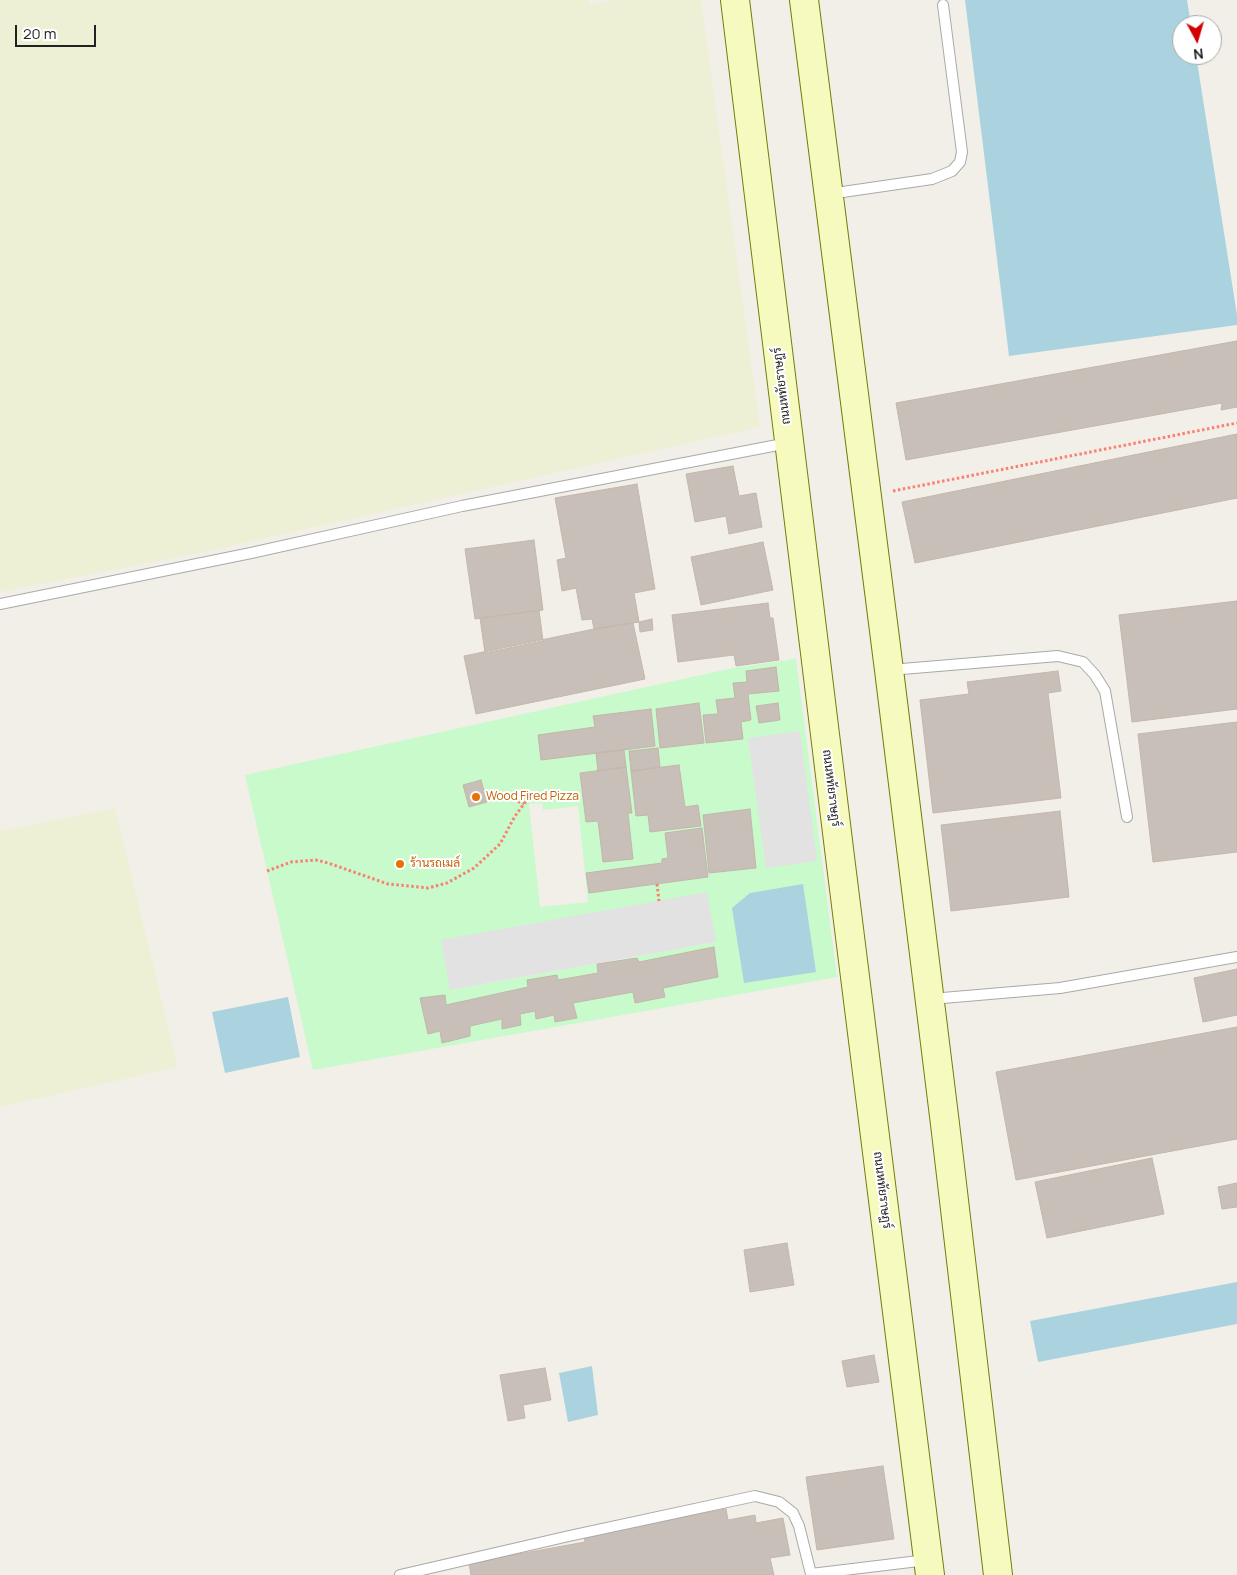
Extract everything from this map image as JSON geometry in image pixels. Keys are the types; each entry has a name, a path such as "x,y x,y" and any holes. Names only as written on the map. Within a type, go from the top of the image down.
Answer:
{"main road":[{"name":"ถนนหทัยราษฎร์","path":"735,0 929,1567"},
{"path":"804,0 930,999 998,1575"}],"lane":[{"path":"829,194 932,180 952,171 960,162 962,152 943,5"},
{"path":"0,604 251,553 462,506 789,442"},
{"path":"889,670 1058,656 1083,662 1105,690 1127,817"},
{"path":"930,999 1060,988 1237,957"},
{"path":"400,1575 755,1496 779,1502 793,1513 799,1526 811,1575 929,1567"}],"path":[{"path":"868,497 1237,423"},
{"path":"485,793 497,792 524,804"},
{"path":"267,871 292,862 316,860 388,884 428,888 447,883 474,868 500,844 514,816 527,800 540,794"},
{"path":"657,884 659,901"}],"green space":[{"path":"0,0 589,0 590,5 614,0 701,0 760,427 199,553 0,592"},
{"name":"ร้านรถเมล์","path":"796,659 837,977 313,1070 245,775 733,668","holes":["542,803 543,810 578,806 588,902 540,907 529,804","442,941 716,942 451,990"]},
{"path":"115,808 178,1067 0,1107 0,831"}],"shaded area":[{"path":"800,731 817,861 766,868 748,738"},
{"path":"707,892 716,942 450,990 441,940"}],"water":[{"path":"965,0 1187,0 1189,15 1172,15 1172,65 1198,65 1237,325 1009,356"},
{"path":"803,884 816,972 744,983 732,908 750,893"},
{"path":"288,997 300,1057 225,1073 212,1012"},
{"path":"1237,1282 1237,1324 1038,1362 1030,1321"},
{"path":"592,1366 598,1415 568,1422 559,1373"}],"building":[{"path":"1237,341 1237,407 1221,410 1222,403 906,460 896,403"},
{"path":"1237,434 1237,498 915,563 902,502"},
{"path":"733,466 739,496 756,493 762,527 729,534 726,516 695,522 686,474"},
{"path":"637,484 655,589 634,593 639,622 594,629 592,619 582,620 576,588 562,591 557,560 566,558 555,498"},
{"path":"534,540 543,610 475,619 465,549"},
{"path":"763,542 773,590 701,605 691,557"},
{"path":"1237,601 1237,709 1132,722 1119,615"},
{"path":"768,603 770,618 773,618 779,660 736,666 734,655 678,662 672,615"},
{"path":"539,610 543,641 485,653 480,618"},
{"path":"652,619 653,630 640,632 639,622"},
{"path":"633,623 645,679 476,714 464,656 594,629"},
{"path":"776,667 779,691 748,694 751,720 741,722 743,739 706,743 703,715 718,714 716,700 735,698 733,683 747,682 746,671"},
{"path":"1058,671 1061,691 1048,693 1061,798 933,813 920,700 969,694 967,682"},
{"path":"699,703 704,743 660,748 656,709"},
{"path":"778,703 780,720 759,723 756,706"},
{"path":"651,709 655,746 541,760 538,735 595,727 593,716"},
{"path":"1237,722 1237,852 1153,862 1138,734"},
{"path":"658,748 660,767 631,771 629,751"},
{"path":"624,750 626,767 598,771 596,753"},
{"path":"679,765 685,807 698,805 701,826 650,832 648,815 636,816 631,771"},
{"path":"626,767 632,813 628,813 633,859 603,862 598,821 586,822 580,773"},
{"name":"Wood Fired Pizza","path":"481,780 487,802 469,807 463,785"},
{"path":"750,809 756,868 709,873 703,815"},
{"path":"1060,811 1069,897 951,911 941,825"},
{"path":"702,828 708,877 589,893 586,873 662,863 662,859 668,858 665,833"},
{"path":"714,947 718,977 663,988 665,997 635,1003 633,992 573,1003 577,1018 555,1022 554,1015 536,1019 535,1011 520,1014 521,1025 502,1029 502,1019 470,1026 470,1036 442,1043 440,1031 428,1034 420,998 445,995 446,1005 528,987 527,980 557,975 558,980 598,973 597,964 637,958 639,962"},
{"path":"1237,969 1237,1015 1203,1022 1194,978"},
{"path":"1237,1027 1237,1139 1016,1180 996,1072"},
{"path":"1152,1158 1164,1214 1047,1238 1035,1182"},
{"path":"1237,1183 1237,1207 1222,1209 1218,1187"},
{"path":"787,1243 794,1285 750,1292 744,1250"},
{"path":"874,1355 879,1382 847,1387 842,1361"},
{"path":"545,1368 551,1400 523,1405 525,1418 508,1421 500,1375"},
{"path":"883,1466 894,1539 817,1550 806,1477"},
{"path":"726,1509 728,1520 755,1515 756,1523 783,1518 790,1555 770,1558 774,1575 471,1575 469,1563 585,1542 584,1536"}],"place":[{"name":"Wood Fired Pizza","path":"476,797"},
{"name":"ร้านรถเมล์","path":"400,864"}]}
